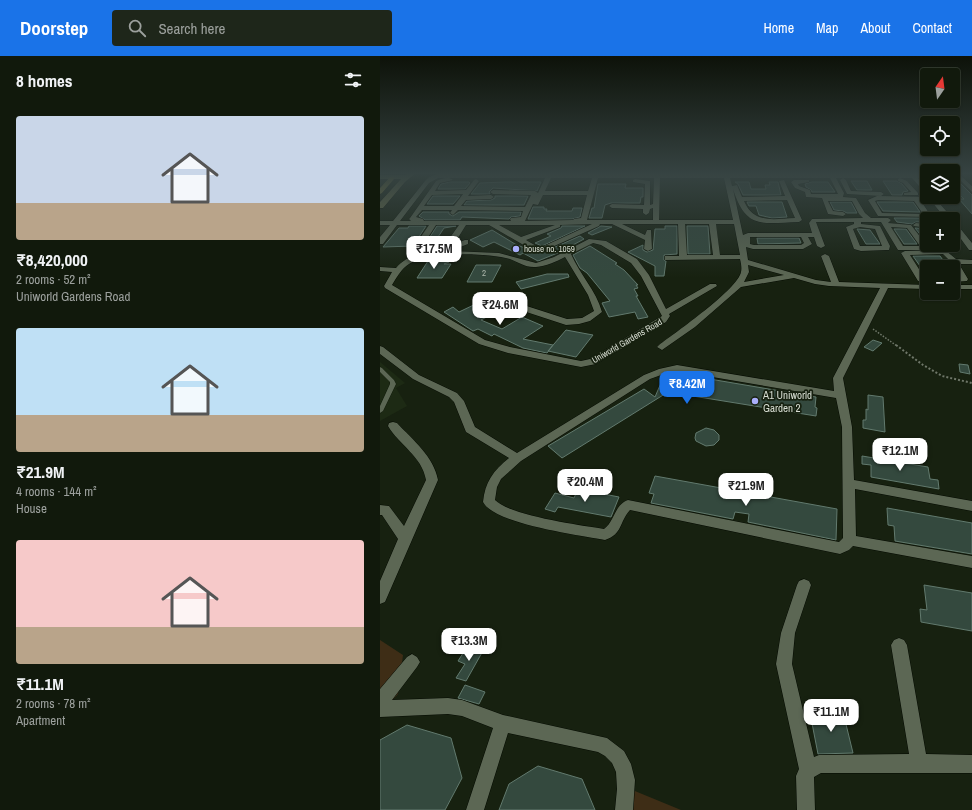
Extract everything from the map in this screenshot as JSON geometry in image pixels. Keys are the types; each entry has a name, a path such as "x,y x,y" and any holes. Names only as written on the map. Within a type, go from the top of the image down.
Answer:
{"street":[{"path":"380,242 406,208"},
{"path":"420,208 413,220 523,219 528,209 494,208"},
{"path":"427,208 480,208"},
{"path":"480,219 486,208"},
{"path":"535,208 531,220 584,220 587,208"},
{"path":"591,208 589,220 712,223 736,222"},
{"path":"646,208 651,221"},
{"path":"648,249 651,221 655,208"},
{"path":"662,347 692,325 738,285 745,272 744,259 736,222 736,208"},
{"path":"743,208 751,217 760,220 799,220 794,208"},
{"path":"828,208 830,213 859,220 878,227 886,248 861,249 858,247 849,227 859,220"},
{"path":"856,208 859,220"},
{"path":"876,208 880,215 928,216 922,208"},
{"path":"449,219 456,209"},
{"path":"821,246 812,223 814,220 868,219 909,226 925,248 901,248 884,222"},
{"path":"380,223 565,223 613,221 649,239"},
{"path":"490,222 535,249 540,249 602,222"},
{"path":"681,222 683,258"},
{"path":"884,222 920,224"},
{"path":"914,223 920,222"},
{"path":"415,251 434,223"},
{"path":"453,239 464,223"},
{"path":"519,240 565,223"},
{"path":"712,223 717,257"},
{"path":"914,223 920,233"},
{"path":"960,232 972,248"},
{"path":"803,235 808,244 804,247 753,247 747,245 746,236 748,235 803,235 816,235"},
{"name":"Uniworld Gardens Road","path":"592,241 603,242 634,261 641,268 665,313 664,319 593,362 581,364 508,350 482,342 384,287 396,272 412,259 432,254 471,254 504,257 535,265 567,253 592,241"},
{"path":"432,254 465,242"},
{"path":"920,277 905,253 943,252 951,260"},
{"path":"493,298 566,322 579,322 593,317 598,312 595,300 590,290 571,265 567,253"},
{"path":"824,256 836,284"},
{"path":"668,258 717,257 744,259 795,276 822,283 920,287"},
{"path":"960,263 972,262"},
{"path":"960,265 972,267"},
{"path":"380,269 396,272"},
{"path":"380,274 396,272"},
{"path":"960,272 964,279 960,279"},
{"path":"738,285 795,276"},
{"path":"665,313 713,286"},
{"path":"840,394 677,368 662,371 647,377 517,458 493,480 489,492 489,502 494,508 520,518 605,535 613,531 622,511 628,505 840,548 844,546 850,540 847,427 838,378 886,286"},
{"path":"960,287 972,287"},
{"path":"380,349 416,377 453,395 459,401 470,429 517,458"},
{"path":"380,597 385,576 430,485 432,475 428,465 394,426"},
{"path":"848,483 972,506"},
{"path":"380,510 385,510 405,538"},
{"path":"850,540 972,562"},
{"path":"804,585 788,633 784,664 808,770"},
{"path":"899,645 919,763"},
{"path":"380,702 412,662"},
{"path":"380,709 448,706 462,708 503,723 601,744 611,749 621,760 626,769 627,779 624,810"},
{"path":"475,810 503,723"},
{"path":"806,810 805,776 808,770 819,764 972,764"}],"lane":[{"path":"380,370 392,381 393,384 380,411"}],"path":[{"path":"867,325 904,352 942,376 972,383"}],"shaded area":[{"path":"380,362 405,383 396,388 407,406 380,421"},
{"path":"380,640 403,655 398,694 380,714"},
{"path":"630,789 681,810 625,810"}],"building":[{"path":"533,208 544,208 547,209 546,211 572,211 573,208 582,208 580,217 572,219 528,219"},
{"path":"592,208 604,208 602,218 589,218"},
{"path":"757,208 784,208 787,217 772,218 759,215"},
{"path":"833,208 854,208 857,213 847,213 834,210"},
{"path":"881,208 917,208 920,212 883,211"},
{"path":"967,208 972,208 972,214"},
{"path":"423,212 449,212 449,214 453,216 459,212 521,212 520,216 511,217 509,219 462,217 460,220 425,220 419,216"},
{"path":"894,218 920,218 920,222 912,224 897,222"},
{"path":"409,226 426,226 413,246 383,247 399,228 408,228"},
{"path":"437,226 456,226 444,228 432,246 424,246"},
{"path":"562,226 585,226 542,246 535,243 551,236 547,234 561,228"},
{"path":"601,226 612,227 592,235 588,233"},
{"path":"665,226 677,226 677,254 664,255 664,260 666,261 664,276 655,276 655,266 628,252 643,245 643,250 647,252 653,250 655,229 665,229"},
{"path":"687,226 708,226 710,254 688,254"},
{"path":"915,228 920,228 920,234"},
{"path":"857,229 870,230 880,244 866,244"},
{"path":"894,229 906,229 917,244 904,244"},
{"path":"492,230 515,244 534,252 544,252 580,236 584,239 560,252 538,261 523,253 520,255 494,242 483,247 470,240"},
{"path":"757,238 799,238 801,243 758,244"},
{"path":"590,246 617,263 615,264 624,270 638,285 636,285 638,288 634,289 638,296 636,296 648,317 638,319 635,312 609,317 602,303 610,301 587,273 580,268 573,255"},
{"path":"913,256 940,256 943,260 920,260 920,266"},
{"path":"428,261 449,262 444,264 451,264 442,278 417,278"},
{"path":"476,265 501,265 492,282 467,282"},
{"path":"547,274 568,274 569,277 521,289 516,282"},
{"path":"482,301 498,311 481,320 502,329 522,317 543,326 523,339 553,345 547,353 523,348 494,334 492,336 478,329 473,331 444,312 453,307 459,312"},
{"path":"566,330 593,335 576,357 548,351"},
{"path":"873,340 882,343 873,351 864,347"},
{"path":"959,364 968,365 970,374 960,372"},
{"path":"674,373 816,397 816,416 668,392 562,458 548,446 644,389 655,397 661,383 665,384 669,374"},
{"path":"868,395 883,397 885,432 863,428 863,420 866,420 866,409 868,410"},
{"path":"706,428 714,430 719,435 719,440 714,445 706,446 696,441 696,433"},
{"path":"862,456 928,467 930,479 938,480 939,489 871,477 871,465 862,464"},
{"path":"655,476 837,509 836,540 748,522 749,514 735,512 733,519 651,503 654,494 649,493"},
{"path":"578,489 619,497 611,517 558,507 555,512 545,509 555,493 574,498"},
{"path":"887,508 972,523 972,554 895,541 894,526 888,525"},
{"path":"924,585 972,593 972,631 921,622 920,609 927,610"},
{"path":"475,646 484,649 466,681 456,678 465,664 458,661 465,650 471,652"},
{"path":"465,685 485,692 479,704 458,698"},
{"path":"843,712 853,753 818,754 810,713"},
{"path":"407,725 451,738 462,778 445,810 380,810 380,740"},
{"path":"538,766 582,779 595,810 499,810 509,784"}],"place":[{"name":"house no. 1059","path":"516,249"},
{"name":"A1 Uniworld Garden 2","path":"755,401"}]}
